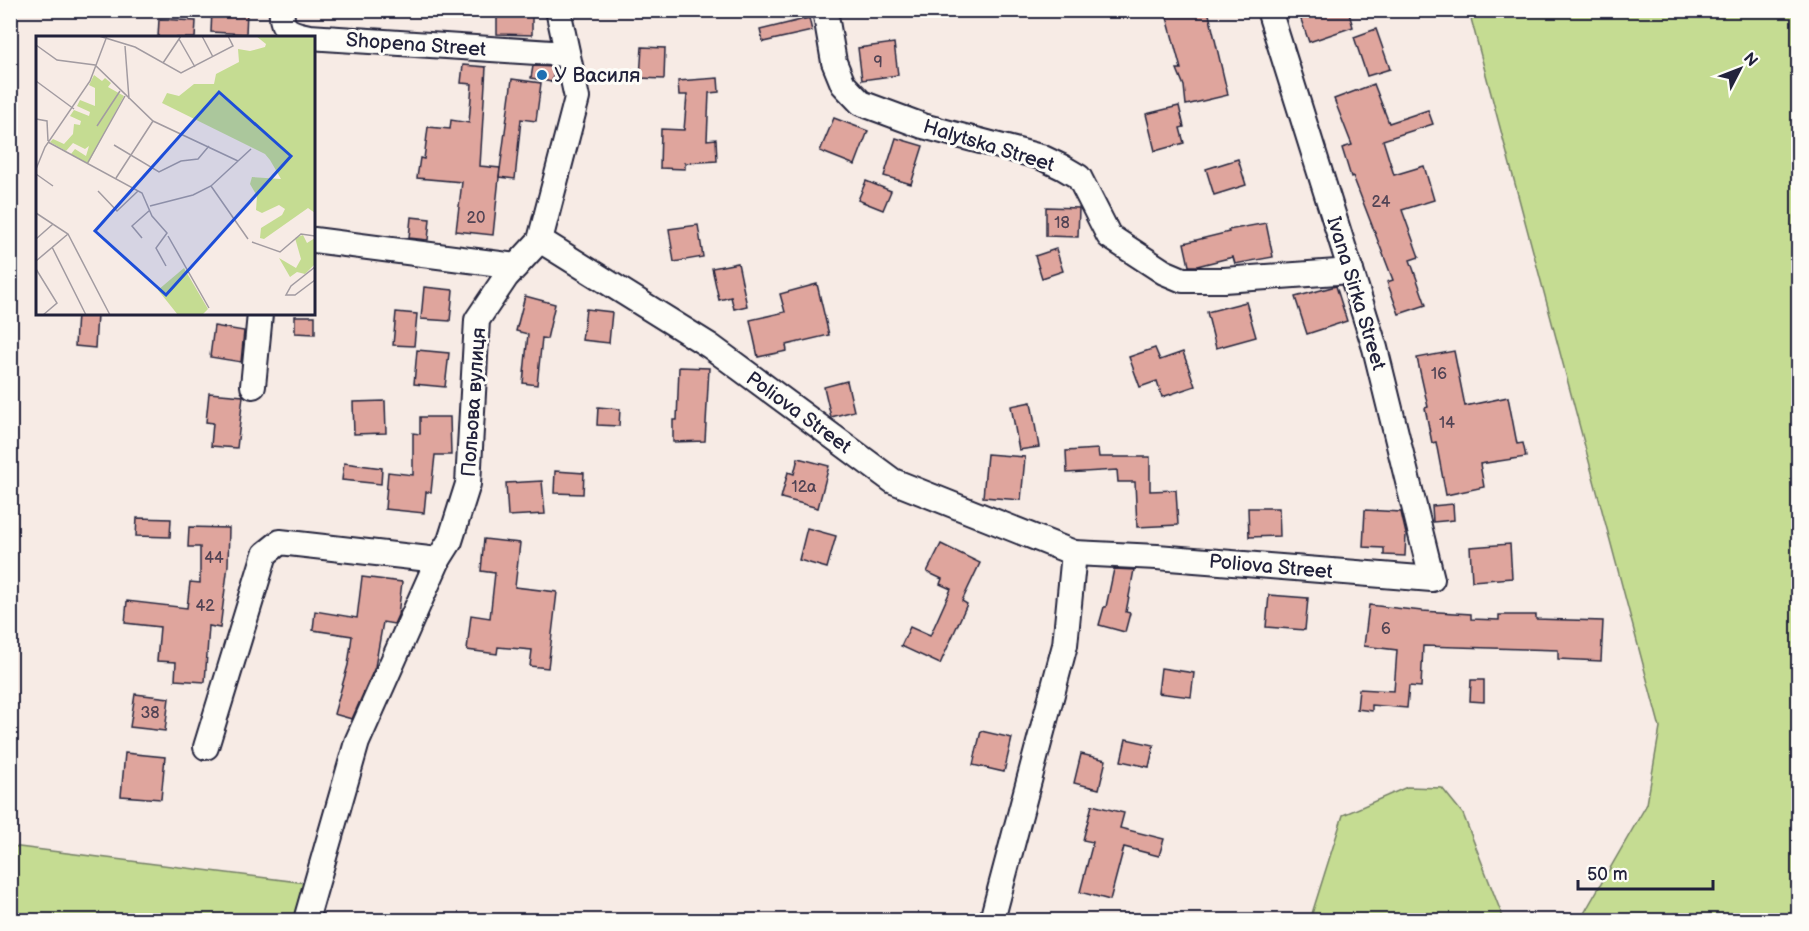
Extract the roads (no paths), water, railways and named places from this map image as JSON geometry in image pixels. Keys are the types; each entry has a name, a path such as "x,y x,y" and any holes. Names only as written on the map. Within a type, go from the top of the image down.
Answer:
{"street":[{"name":"Shopena Street","path":"282,10 281,20 285,28 305,36"},
{"path":"540,240 577,98 558,10"},
{"name":"Halytska Street","path":"825,10 834,62 843,84 861,103 923,126 1041,157 1062,167 1079,177 1109,236 1164,272 1183,280 1214,280 1351,271"},
{"name":"Ivana Sirka Street","path":"1269,10 1375,348 1432,579"},
{"name":"Shopena Street","path":"315,37 567,54"},
{"path":"315,240 516,266"},
{"name":"Польова вулиця","path":"306,921 357,742 438,560 450,541 468,484 477,320 506,277 540,240"},
{"name":"Poliova Street","path":"540,240 710,346 893,482 1074,553 1157,557 1432,579"},
{"path":"253,386 260,315"},
{"path":"206,747 265,554 280,542 438,560"},
{"path":"992,921 1065,645 1074,553"}],"place":[{"name":"У Василя","path":"542,75"}]}
